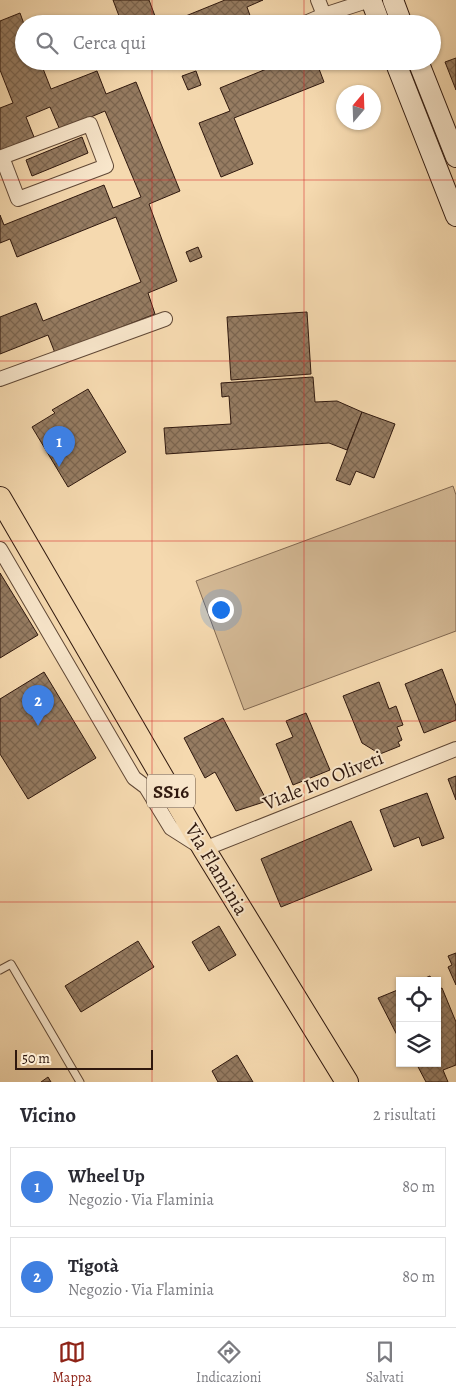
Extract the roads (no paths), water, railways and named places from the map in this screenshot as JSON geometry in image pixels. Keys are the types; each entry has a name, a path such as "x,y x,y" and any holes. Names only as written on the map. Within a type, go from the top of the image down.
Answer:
{"main road":[{"path":"371,0 377,15"},
{"path":"392,0 398,15"},
{"path":"399,70 456,216"},
{"path":"422,70 456,157"},
{"name":"Via Flaminia","path":"0,498 204,848 347,1082"}],"street":[{"path":"318,0 324,15 371,0"},
{"path":"90,124 106,166 18,199 6,183 2,157 90,124"},
{"path":"0,379 165,319"},
{"path":"0,549 127,768 134,778 146,787 171,828 204,848"},
{"name":"Viale Ivo Oliveti","path":"204,848 456,749"}],"lane":[{"path":"0,970 11,964 80,1082"}],"place":[{"name":"Wheel Up","path":"59,467"},
{"name":"Tigotà","path":"38,726"}]}
